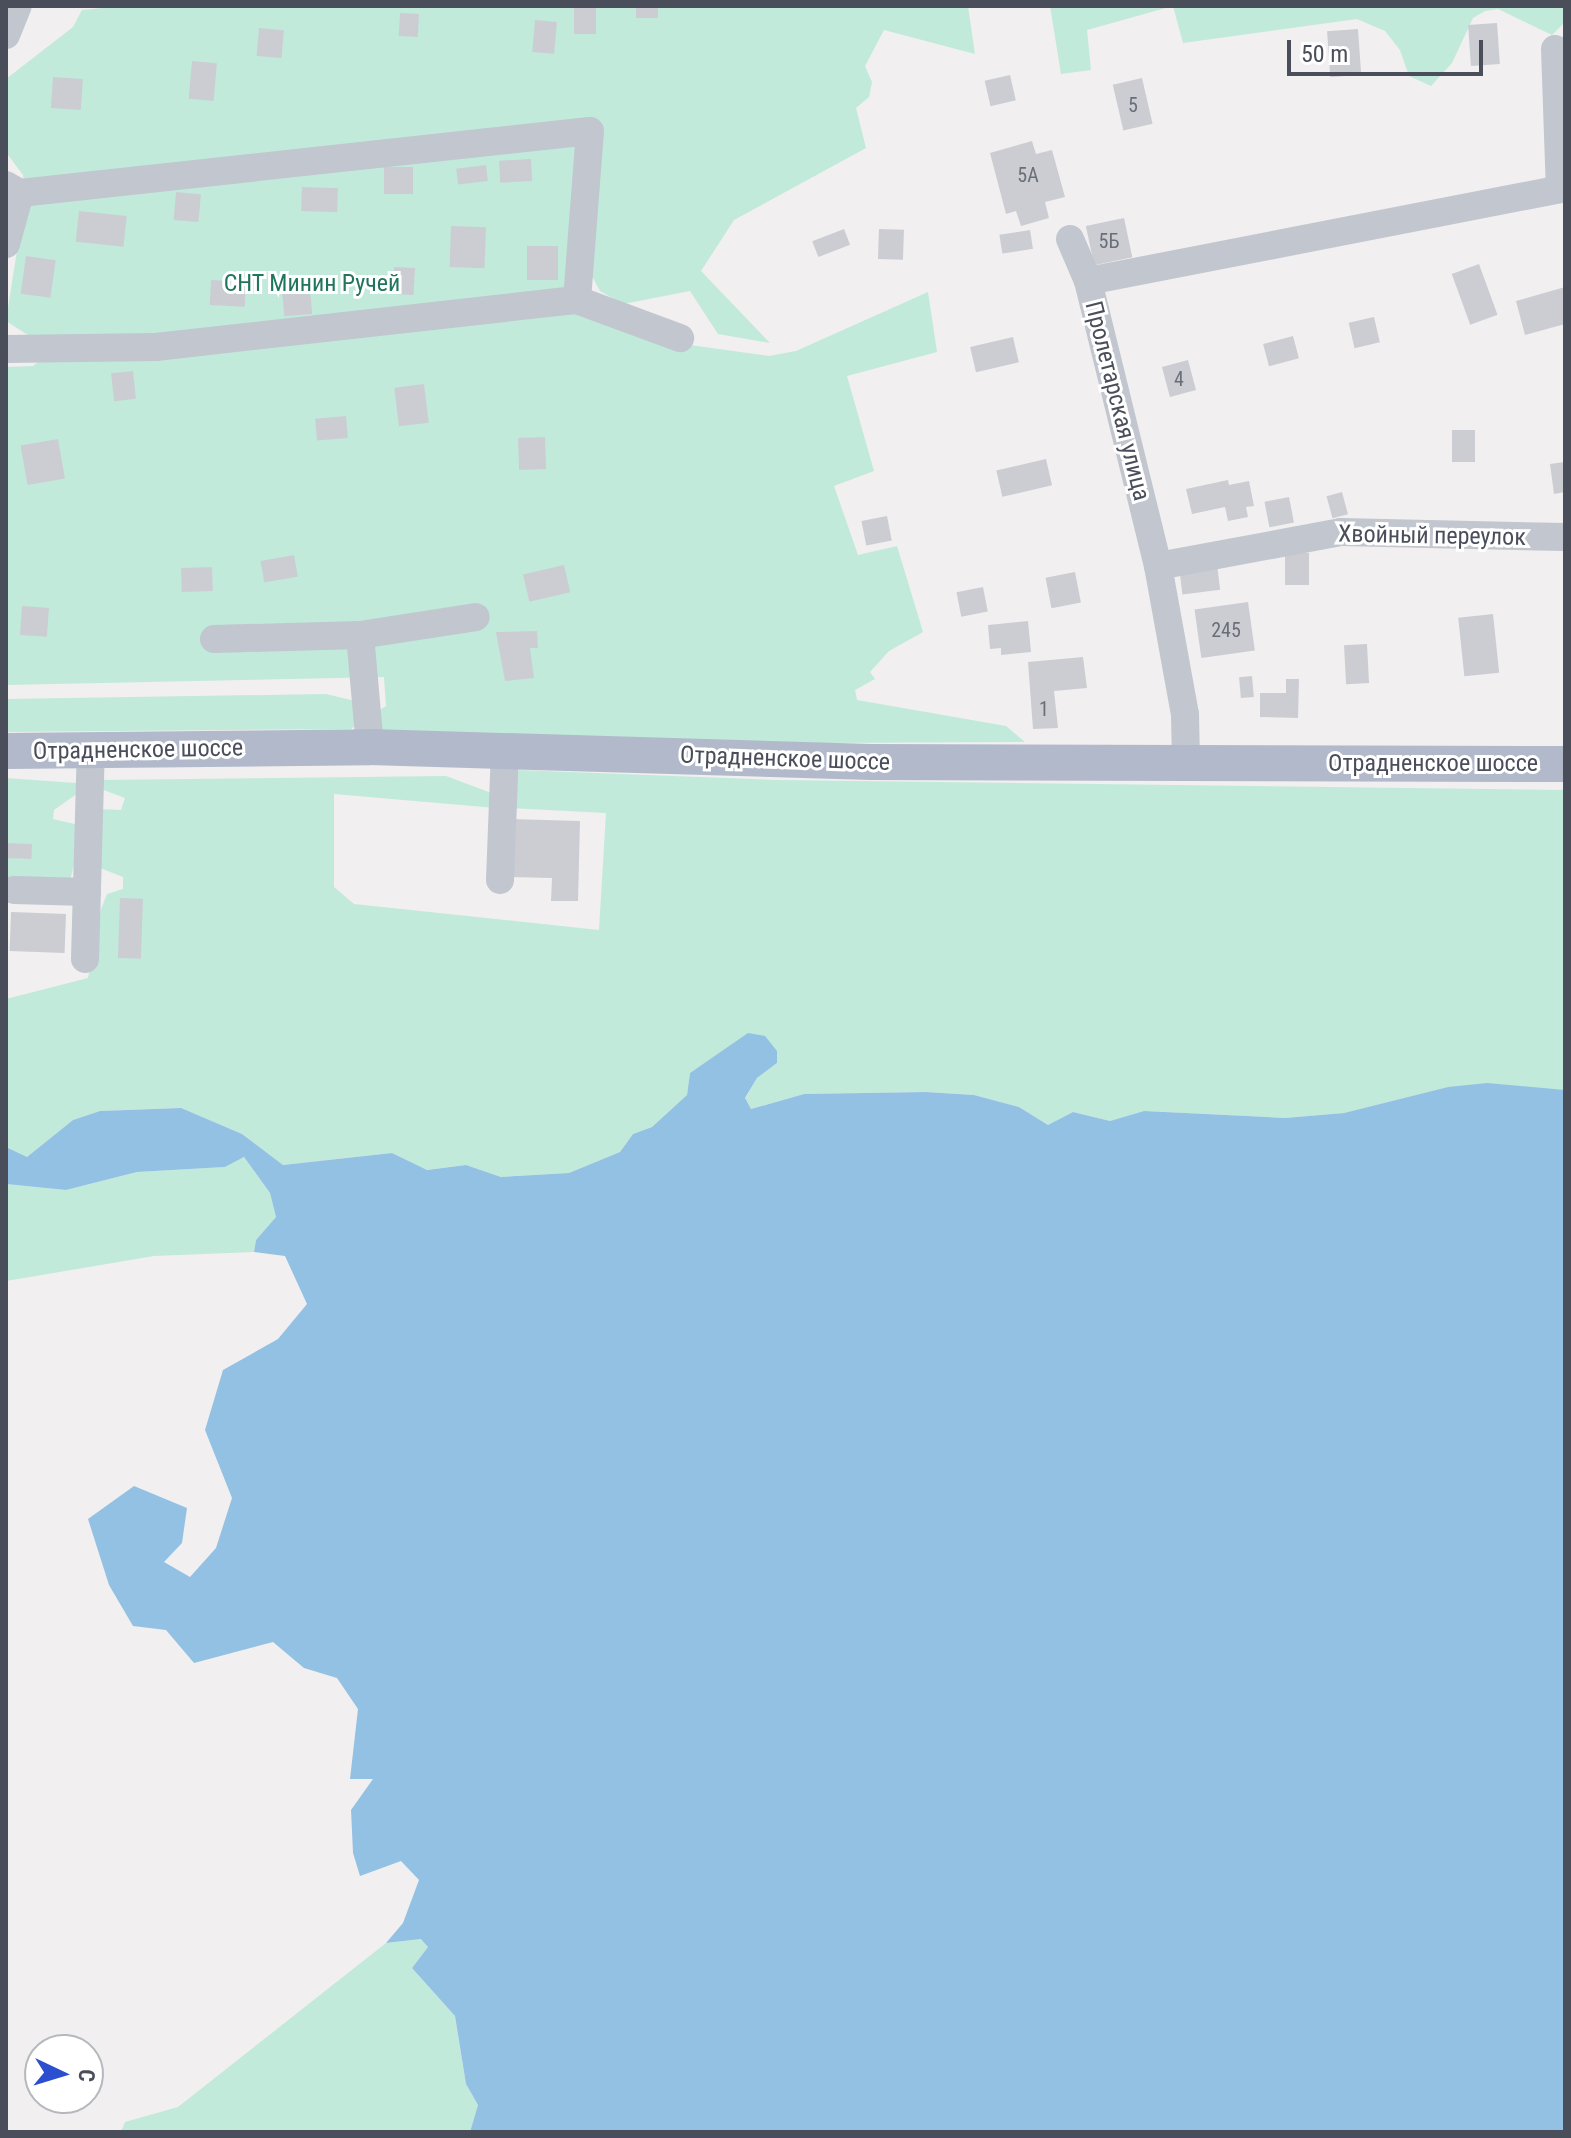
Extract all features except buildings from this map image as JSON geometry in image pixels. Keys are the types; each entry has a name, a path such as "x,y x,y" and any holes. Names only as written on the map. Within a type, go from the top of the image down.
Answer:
{"main road":[{"name":"Отрадненское шоссе","path":"6,751 370,747 871,762 1565,764"}],"street":[{"path":"6,35 18,6"},
{"path":"1555,49 1563,188"},
{"path":"6,244 13,189 590,131 577,300"},
{"name":"Пролетарская улица","path":"1186,763 1185,714 1158,566 1088,281 1563,188"},
{"path":"1070,239 1088,281"},
{"path":"6,349 156,347 577,300 680,338"},
{"name":"Хвойный переулок","path":"1158,566 1341,532 1565,537"},
{"path":"214,639 360,635 476,617"},
{"path":"360,635 370,747"},
{"path":"85,959 91,750"},
{"path":"500,880 505,750"},
{"path":"14,890 87,892"}],"green space":[{"name":"СНТ Минин Ручей","path":"122,6 968,6 975,54 884,30 865,66 872,82 869,97 856,108 866,148 734,220 701,271 770,343 718,334 690,291 623,304 600,291 592,276 586,315 661,341 769,356 796,351 928,292 937,352 847,376 874,471 834,486 858,555 897,546 923,632 889,651 870,672 875,679 855,690 857,700 1006,726 1025,742 620,744 382,730 378,711 386,706 384,677 6,685 6,367 33,366 44,357 42,344 6,321 26,193 23,175 6,152 6,79 73,27 82,10"},
{"path":"1050,6 1173,6 1087,30 1091,70 1061,74"},
{"path":"1173,6 1565,6 1565,22 1552,35 1498,9 1485,11 1473,18 1452,63 1431,86 1409,76 1400,50 1385,31 1357,19 1183,43"},
{"path":"326,694 355,701 356,725 351,729 6,732 6,699"},
{"path":"519,770 777,780 1565,790 1565,1090 1448,1087 1344,1113 1285,1118 1144,1111 1110,1121 1073,1112 1048,1125 1019,1107 974,1095 926,1092 804,1094 751,1109 745,1099 757,1078 777,1063 723,1051 690,1073 687,1095 652,1127 633,1134 620,1152 569,1173 501,1177 466,1165 426,1170 392,1153 283,1165 242,1134 180,1108 100,1111 73,1120 27,1157 6,1147 6,999 88,978 101,909 107,894 123,889 123,877 95,866 98,809 121,810 125,798 101,789 100,780 446,776 494,794 496,808 334,794 334,887 354,904 599,930 606,813 509,808 507,794"},
{"path":"6,778 76,783 78,793 54,810 53,819 83,826 70,881 6,879"},
{"path":"244,1157 270,1193 276,1217 256,1240 254,1252 154,1256 6,1281 6,1184 66,1190 137,1172 225,1167"},
{"path":"422,1939 428,1947 412,1968 455,2016 466,2084 478,2105 470,2132 121,2132 125,2122 178,2107 386,1943"}],"water":[{"path":"748,1033 765,1036 777,1051 777,1063 757,1078 745,1098 751,1109 804,1094 926,1092 974,1095 1019,1107 1048,1125 1073,1112 1110,1121 1144,1111 1285,1118 1344,1113 1448,1087 1487,1083 1565,1090 1565,2132 470,2132 478,2105 466,2084 455,2016 412,1968 428,1947 421,1939 386,1943 403,1923 419,1880 401,1861 360,1876 353,1853 351,1810 373,1779 350,1779 358,1709 337,1678 304,1668 273,1642 194,1663 166,1630 133,1626 109,1585 88,1519 134,1486 187,1508 182,1543 164,1562 190,1577 216,1548 232,1498 205,1430 223,1370 278,1339 307,1304 285,1256 254,1252 256,1240 276,1217 270,1193 244,1157 225,1167 137,1172 66,1190 6,1184 6,1147 27,1157 73,1120 100,1111 181,1108 242,1134 283,1165 392,1153 427,1170 466,1165 501,1177 569,1173 620,1152 633,1134 652,1127 687,1095 690,1073"}]}
